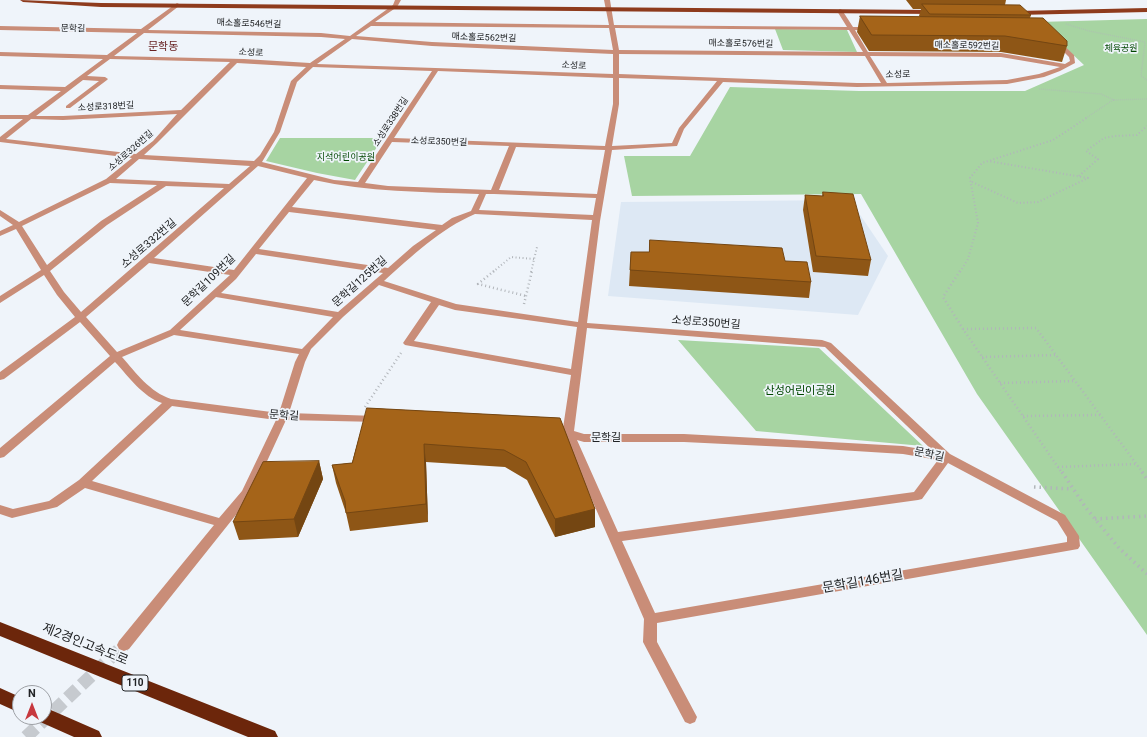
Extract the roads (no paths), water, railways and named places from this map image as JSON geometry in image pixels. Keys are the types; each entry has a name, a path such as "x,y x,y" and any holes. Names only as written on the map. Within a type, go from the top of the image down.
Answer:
{"highway":[{"name":"제2경인고속도로","path":"0,629 269,737"},
{"path":"0,696 12,701"},
{"path":"52,719 94,737"}],"main road":[{"path":"23,0 118,2 177,6 395,6 940,12"},
{"path":"1008,12 1023,13 1146,10"}],"street":[{"path":"312,65 395,6 398,0"},
{"path":"607,0 616,52 616,104 596,218 568,432 651,619 650,642 690,717"},
{"path":"0,140 177,6"},
{"path":"840,11 884,84"},
{"path":"1023,13 1032,21"},
{"name":"매소홀로562번길","path":"370,24 612,26"},
{"name":"매소홀로576번길","path":"612,26 851,28"},
{"name":"문학길","path":"0,28 146,30"},
{"path":"851,28 880,29"},
{"name":"매소홀로546번길","path":"146,30 352,37"},
{"name":"매소홀로562번길","path":"352,37 432,44 616,52"},
{"path":"1054,40 1072,56 1073,62 1066,66"},
{"name":"매소홀로576번길","path":"616,52 866,54"},
{"name":"소성로","path":"0,54 235,61 856,85 1007,82 1030,79 1066,66"},
{"name":"매소홀로592번길","path":"866,54 1001,55 1066,66"},
{"name":"소성로326번길","path":"0,234 109,181 155,142 235,61"},
{"name":"소성로332번길","path":"0,377 81,317 256,164 263,156 277,132 294,81 312,65"},
{"name":"소성로338번길","path":"360,185 436,69"},
{"path":"68,107 104,79 82,78"},
{"name":"소성로350번길","path":"390,140 608,148 674,145 681,129 721,80"},
{"path":"0,87 68,89"},
{"name":"소성로318번길","path":"0,117 64,118 183,112"},
{"path":"0,140 139,157 256,164 312,177 388,188 600,196"},
{"path":"494,192 513,145"},
{"name":"문학길109번길","path":"0,454 116,356 173,332 236,273 255,251 312,177"},
{"path":"109,181 163,185 230,186"},
{"path":"0,300 46,270 104,223 163,185"},
{"path":"484,191 474,212 596,218"},
{"path":"287,210 444,228"},
{"name":"문학길","path":"0,212 17,225 60,293 116,356 157,398 170,402 283,416 384,421"},
{"name":"문학길125번길","path":"124,645 247,493 283,416 300,362 307,348 340,315 416,248 455,220 474,212"},
{"path":"255,251 390,271"},
{"path":"148,260 236,273"},
{"name":"소성로350번길","path":"377,282 455,307 582,325 822,343 828,345 946,457"},
{"path":"214,294 340,315"},
{"path":"436,302 408,343 576,373"},
{"path":"173,332 305,352"},
{"path":"0,509 12,514 53,504 83,483 170,402"},
{"name":"문학길","path":"545,428 568,432 584,438 684,438 814,444 903,450 946,457 1060,518 1073,536 1074,546"},
{"path":"615,537 918,496 946,457"},
{"path":"83,483 222,523"},
{"name":"문학길146번길","path":"651,619 1074,546"}],"tunnel":[{"path":"26,737 124,645"}],"district":[{"name":"문학동","path":"163,47"}],"park label":[{"name":"체육공원","path":"1121,49"},
{"name":"지석어린이공원","path":"346,158"},
{"name":"산성어린이공원","path":"800,391"}]}
